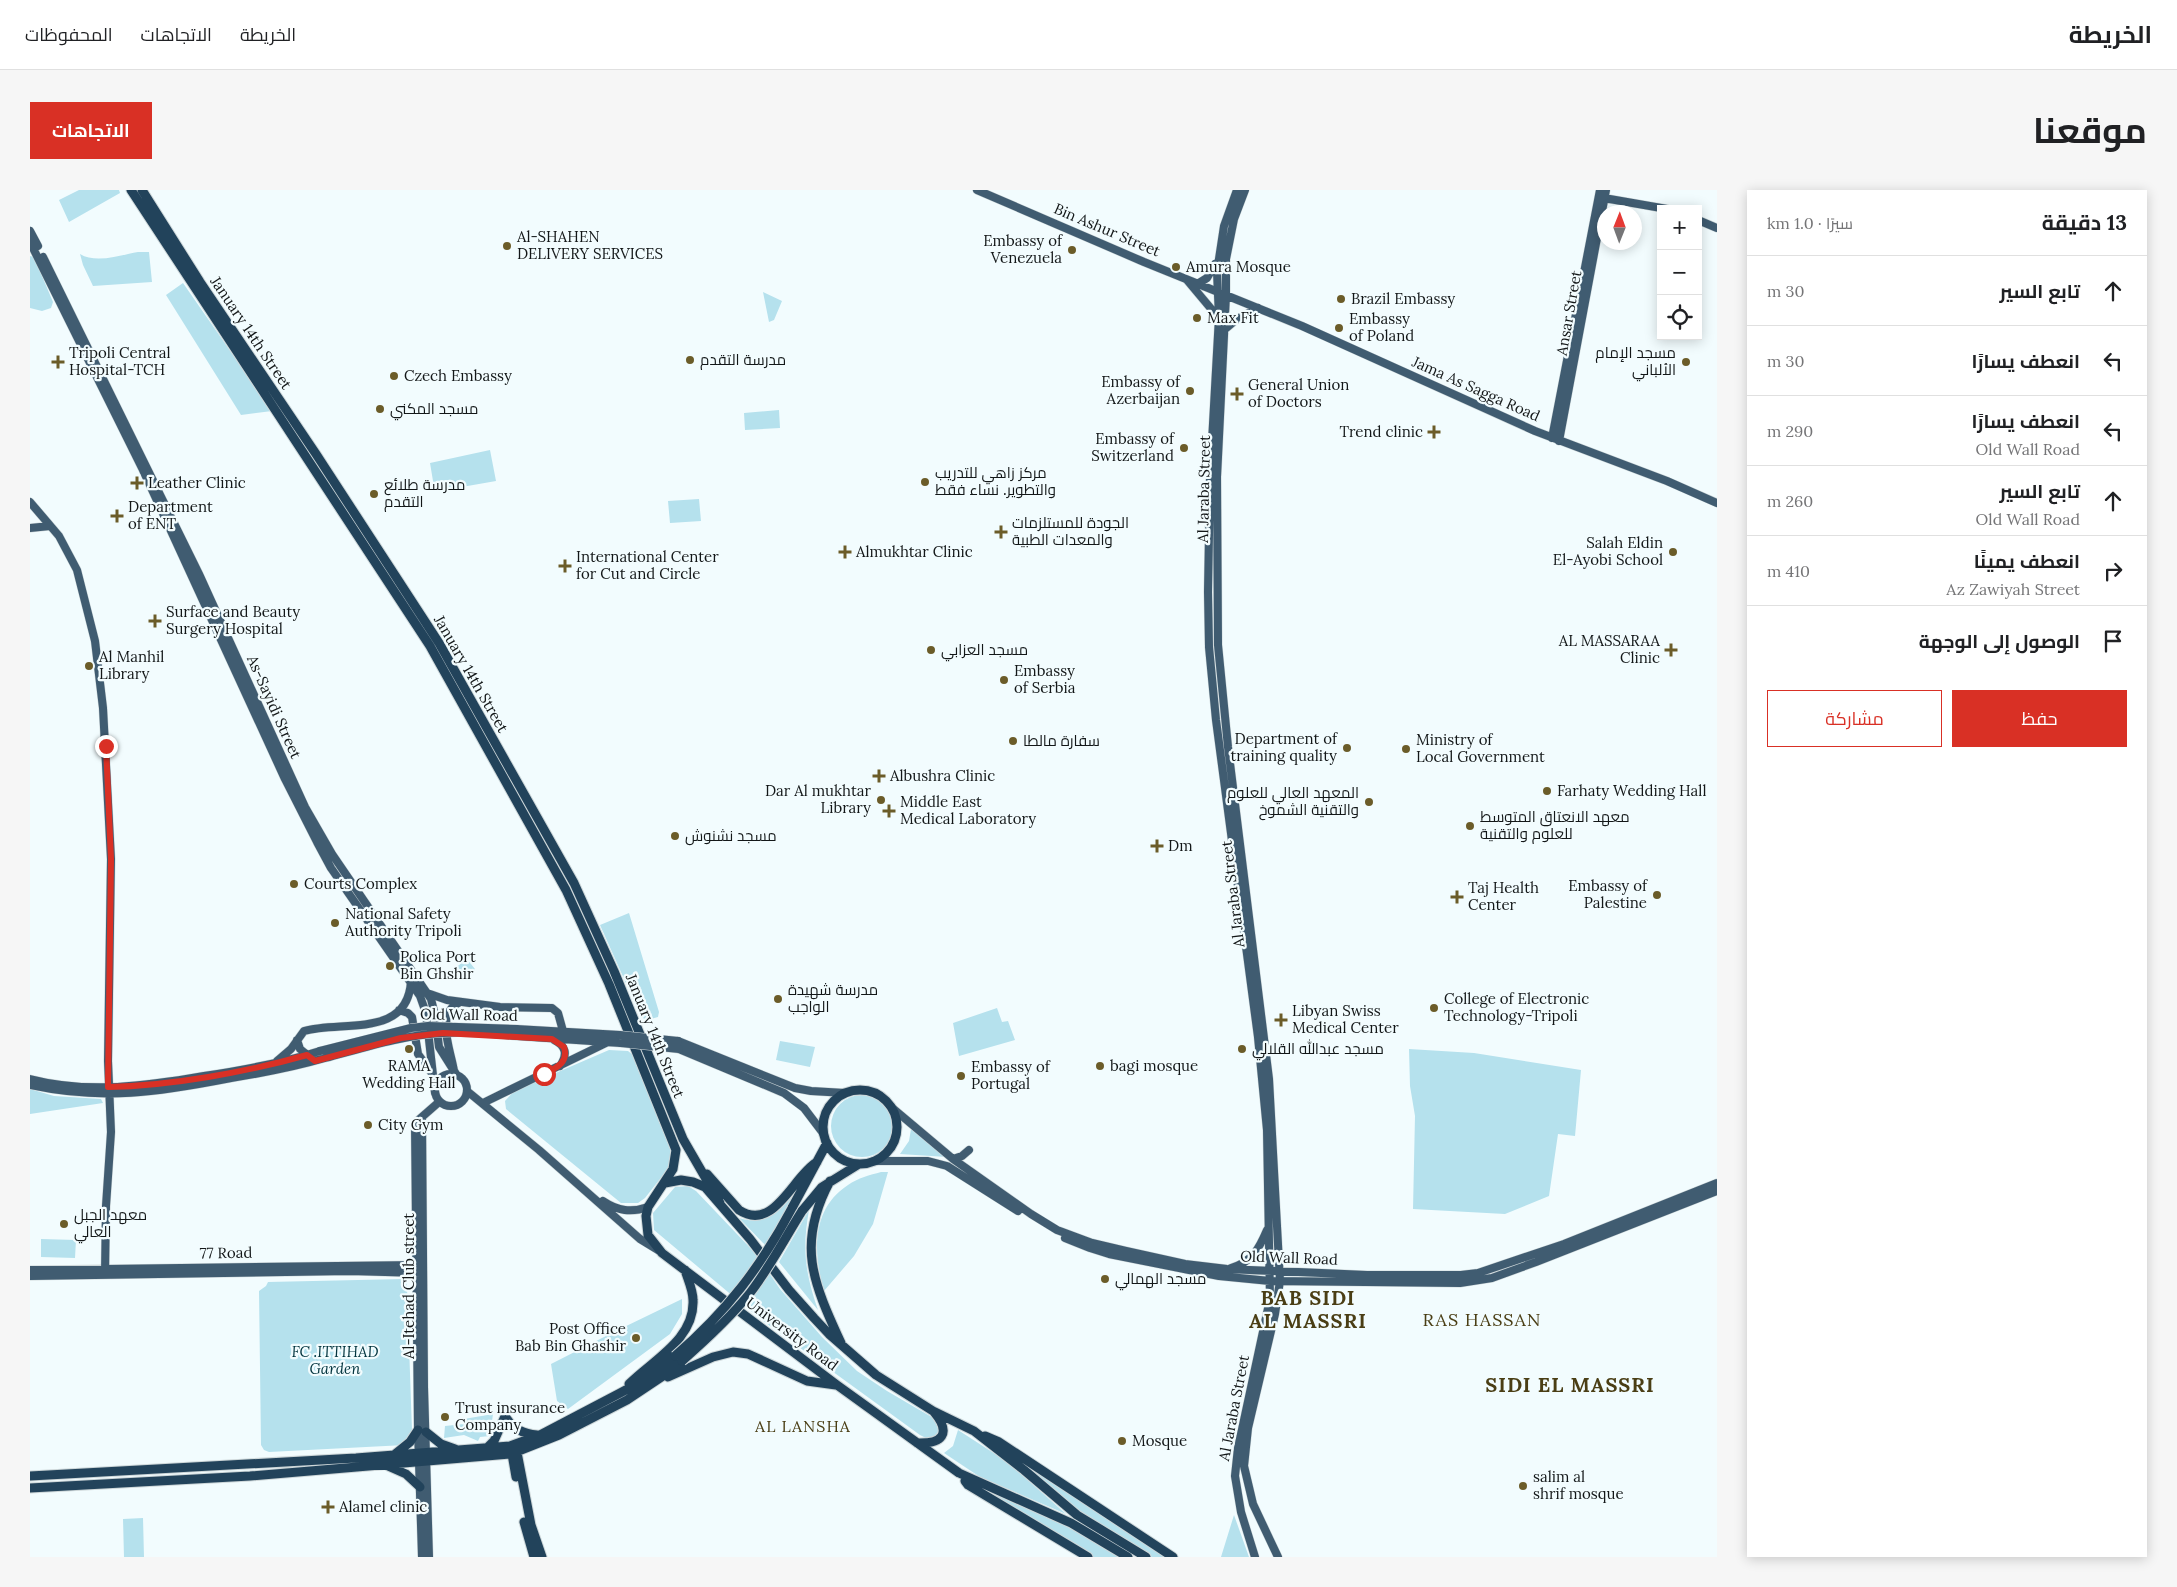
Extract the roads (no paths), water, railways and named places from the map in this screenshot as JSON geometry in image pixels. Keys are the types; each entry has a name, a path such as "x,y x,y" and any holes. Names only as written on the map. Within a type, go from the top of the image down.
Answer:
{"highway":[{"name":"January 14th Street","path":"132,190 430,646 566,890 588,935 676,1150 675,1161 664,1183 648,1207"},
{"name":"January 14th Street","path":"142,190 200,282 316,454 439,643 574,883 610,962 674,1120 698,1168 720,1203"},
{"path":"858,1090 870,1092 882,1097 890,1106 896,1118 897,1131 889,1149 874,1162 859,1164 846,1161 834,1154 826,1143 823,1132 823,1120 827,1110 835,1100 845,1093 858,1090"},
{"path":"659,1380 758,1268 826,1143"},
{"path":"698,1168 707,1174 739,1210 745,1214 759,1215 775,1208 804,1172 817,1162"},
{"path":"30,1488 250,1476 383,1465 460,1450 514,1449 644,1380 711,1336 749,1294 814,1195 830,1181 859,1164"},
{"path":"664,1183 681,1180 693,1182 705,1187 720,1203"},
{"path":"830,1181 813,1219 812,1268 820,1296 842,1345"},
{"name":"University Road","path":"720,1203 789,1290 829,1334 876,1375 933,1411 974,1431 1077,1515 1146,1557"},
{"path":"648,1207 646,1223 648,1235 662,1253"},
{"name":"University Road","path":"662,1253 836,1385 966,1477 1072,1523 1128,1557"},
{"path":"622,1392 672,1347 690,1324 693,1301 685,1270"},
{"path":"30,1476 393,1456 423,1458 514,1449 559,1435 627,1400 659,1380 713,1356 733,1352 748,1354 807,1381 836,1385"},
{"path":"916,1443 934,1443 943,1433 942,1423 933,1411"},
{"path":"487,1448 494,1441 507,1416 511,1425 518,1431 540,1435"},
{"path":"393,1456 422,1431 441,1444 460,1450"},
{"path":"974,1431 1000,1442 1173,1557"},
{"path":"514,1449 524,1522 534,1557"},
{"path":"514,1449 531,1525 542,1557"},
{"path":"383,1465 400,1471 420,1487"},
{"path":"966,1477 965,1481 968,1485 1088,1557"}],"main road":[{"name":"Bin Ashur Street","path":"978,190 1226,295"},
{"name":"Al Jaraba Street","path":"1237,190 1224,226 1218,258 1217,291 1219,317 1210,477 1209,647 1216,720 1269,1079 1280,1281 1276,1309 1245,1450 1245,1479 1253,1504 1278,1557"},
{"name":"Al Jaraba Street","path":"1245,190 1238,206 1228,242 1226,259 1217,477 1218,645 1267,1130 1269,1309 1236,1463 1238,1495 1254,1557"},
{"name":"Ansar Street","path":"1556,439 1585,284 1600,190"},
{"path":"1605,194 1657,207"},
{"name":"Ansar Street","path":"1585,284 1605,194"},
{"path":"1702,222 1717,228"},
{"name":"As-Sayidi Street","path":"30,231 150,473 302,813 331,868 363,905 427,993 433,1006 439,1047 455,1073"},
{"name":"As-Sayidi Street","path":"30,242 225,639"},
{"path":"1199,283 1211,273 1218,258"},
{"path":"1186,278 1219,317"},
{"name":"Jama As Sagga Road","path":"1226,295 1302,326 1556,439 1667,481 1717,503"},
{"path":"1224,330 1237,318 1258,308"},
{"path":"30,502 64,544 77,570 95,641 102,699 111,859 109,1091 111,1132 106,1206 105,1272 30,1276"},
{"path":"30,528 50,526"},
{"name":"As-Sayidi Street","path":"363,905 424,1003 435,1093"},
{"path":"273,1064 287,1053 304,1030 378,1023 399,1010 408,997 413,984"},
{"path":"427,993 460,1002 511,1008 552,1008 558,1013 563,1031"},
{"path":"455,1073 440,1078 435,1087 435,1093 440,1102 445,1105 456,1106 464,1100 467,1092 464,1081 455,1073 446,1021 450,1010 460,1002"},
{"path":"399,1010 408,1012 412,1016 418,1054 433,1076"},
{"name":"Old Wall Road","path":"30,1085 86,1094 173,1082 273,1064 307,1055 323,1055 401,1038 432,1034 563,1031 678,1045 795,1088 845,1093"},
{"name":"Old Wall Road","path":"516,1032 552,1039 608,1042 620,1039"},
{"path":"552,1039 562,1044 565,1050 565,1057 559,1066"},
{"path":"297,1040 300,1049 315,1061"},
{"path":"483,1104 608,1042"},
{"name":"Old Wall Road","path":"678,1045 784,1093 804,1108 823,1132"},
{"name":"Old Wall Road","path":"30,1079 109,1091 161,1091 315,1061 323,1055"},
{"name":"University Road","path":"467,1092 586,1190 640,1240 662,1253"},
{"path":"422,1118 440,1102"},
{"name":"Old Wall Road","path":"890,1106 953,1158 1044,1223 1073,1236 1101,1245 1184,1264 1227,1269 1270,1272 1428,1275 1478,1273 1564,1244 1717,1183"},
{"name":"Al-Itehad Club street","path":"422,1118 415,1123 423,1458"},
{"name":"Al-Itehad Club street","path":"419,1269 422,1118"},
{"path":"953,1158 962,1156 969,1150"},
{"name":"Old Wall Road","path":"874,1162 928,1161 947,1166 1057,1234 1090,1248 1198,1273 1270,1281 1400,1284 1476,1282 1536,1262 1717,1191"},
{"path":"586,1190 621,1210 636,1211 648,1207"},
{"path":"1227,1269 1246,1262 1253,1257 1258,1251 1269,1226"},
{"name":"77 Road","path":"30,1270 105,1272 419,1269"},
{"path":"422,1557 420,1487 423,1458"},
{"path":"423,1458 429,1557"},
{"path":"1248,1535 1251,1527 1255,1524 1264,1527"}],"place":[{"name":"Al-SHAHEN DELIVERY SERVICES","path":"507,246"},
{"name":"Embassy of Venezuela","path":"1072,250"},
{"name":"Amura Mosque","path":"1176,267"},
{"name":"Brazil Embassy","path":"1341,299"},
{"name":"Max Fit","path":"1197,318"},
{"name":"Embassy of Poland","path":"1339,328"},
{"name":"مدرسة التقدم","path":"690,360"},
{"name":"Tripoli Central Hospital-TCH","path":"58,362"},
{"name":"مسجد الإمام الألباني","path":"1686,362"},
{"name":"Czech Embassy","path":"394,376"},
{"name":"Embassy of Azerbaijan","path":"1190,391"},
{"name":"General Union of Doctors","path":"1237,394"},
{"name":"مسجد المكني","path":"380,409"},
{"name":"Trend clinic","path":"1434,432"},
{"name":"Embassy of Switzerland","path":"1184,448"},
{"name":"مركز زاهي للتدريب والتطوير. نساء فقط","path":"925,482"},
{"name":"Leather Clinic","path":"137,483"},
{"name":"مدرسة طلائع التقدم","path":"374,494"},
{"name":"Department of ENT","path":"117,516"},
{"name":"الجودة للمستلزمات والمعدات الطبية","path":"1001,532"},
{"name":"Almukhtar Clinic","path":"845,552"},
{"name":"Salah Eldin El-Ayobi School","path":"1673,552"},
{"name":"International Center for Cut and Circle","path":"565,566"},
{"name":"Surface and Beauty Surgery Hospital","path":"155,621"},
{"name":"مسجد العزابي","path":"931,650"},
{"name":"AL MASSARAA Clinic","path":"1671,650"},
{"name":"Al Manhil Library","path":"89,666"},
{"name":"Embassy of Serbia","path":"1004,680"},
{"name":"سفارة مالطا","path":"1013,741"},
{"name":"Department of training quality","path":"1347,748"},
{"name":"Ministry of Local Government","path":"1406,749"},
{"name":"Albushra Clinic","path":"879,776"},
{"name":"Farhaty Wedding Hall","path":"1547,791"},
{"name":"Dar Al mukhtar Library","path":"881,800"},
{"name":"المعهد العالي للعلوم والتقنية الشموخ","path":"1369,802"},
{"name":"Middle East Medical Laboratory","path":"889,811"},
{"name":"معهد الانعتاق المتوسط للعلوم والتقنية","path":"1470,826"},
{"name":"مسجد نشنوش","path":"675,836"},
{"name":"Dm","path":"1157,846"},
{"name":"Courts Complex","path":"294,884"},
{"name":"Embassy of Palestine","path":"1657,895"},
{"name":"Taj Health Center","path":"1457,897"},
{"name":"National Safety Authority Tripoli","path":"335,923"},
{"name":"Polica Port Bin Ghshir","path":"390,966"},
{"name":"مدرسة شهيدة الواجب","path":"778,999"},
{"name":"College of Electronic Technology-Tripoli","path":"1434,1008"},
{"name":"Libyan Swiss Medical Center","path":"1281,1020"},
{"name":"RAMA Wedding Hall","path":"409,1049"},
{"name":"مسجد عبدالله القلالي","path":"1242,1049"},
{"name":"bagi mosque","path":"1100,1066"},
{"name":"Embassy of Portugal","path":"961,1076"},
{"name":"City Gym","path":"368,1125"},
{"name":"معهد الجبل العالي","path":"64,1224"},
{"name":"مسجد الهمالي","path":"1105,1279"},
{"name":"Post Office Bab Bin Ghashir","path":"636,1338"},
{"name":"Trust insurance Company","path":"445,1417"},
{"name":"Mosque","path":"1122,1441"},
{"name":"salim al shrif mosque","path":"1523,1486"},
{"name":"Alamel clinic","path":"328,1507"}],"district":[{"name":"BAB SIDI AL MASSRI","path":"1308,1310"},
{"name":"RAS HASSAN","path":"1482,1320"},
{"name":"SIDI EL MASSRI","path":"1570,1385"},
{"name":"AL LANSHA","path":"803,1426"}],"park label":[{"name":"FC .ITTIHAD Garden","path":"335,1360"}]}
